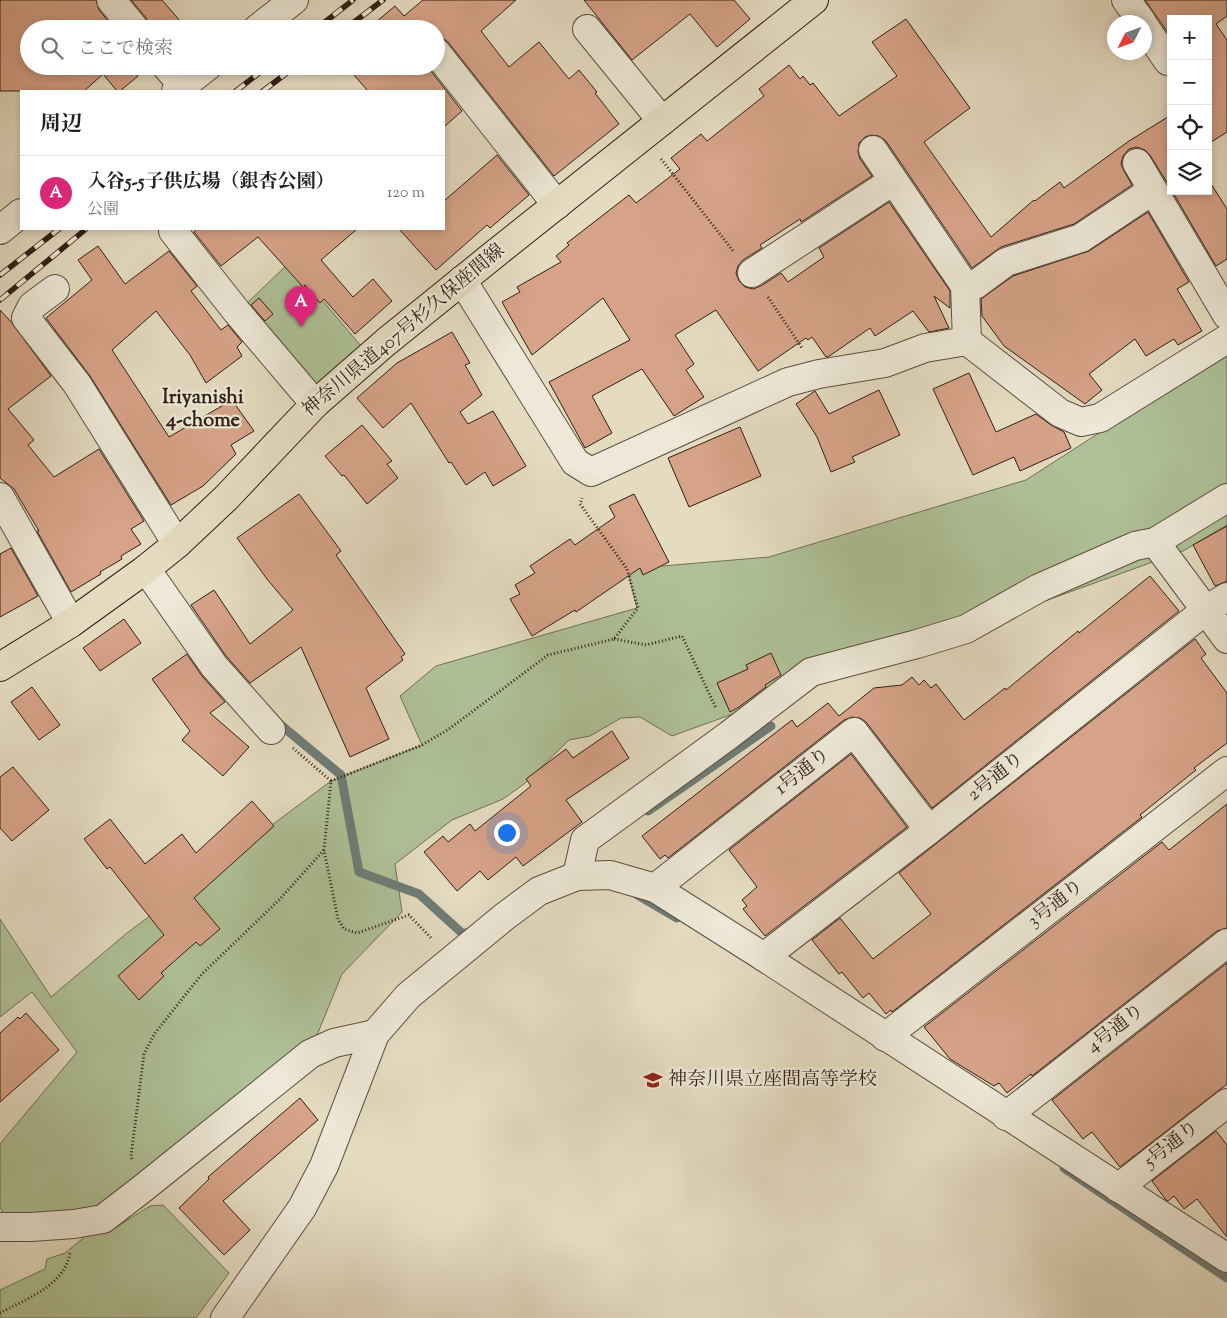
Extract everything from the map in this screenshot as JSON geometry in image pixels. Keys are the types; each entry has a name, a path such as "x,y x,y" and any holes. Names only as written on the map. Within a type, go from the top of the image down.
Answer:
{"main road":[{"name":"神奈川県道407号杉久保座間線","path":"0,667 71,623 146,569 177,544 226,498 315,404 462,280 814,0"}],"street":[{"path":"111,0 128,20"},
{"path":"268,20 294,0"},
{"path":"1126,0 1137,15"},
{"path":"587,29 662,121"},
{"path":"1152,38 1167,60"},
{"path":"445,63 557,205"},
{"path":"175,81 188,75"},
{"path":"873,150 965,286 967,341"},
{"path":"1137,162 1227,315"},
{"path":"752,273 893,181"},
{"path":"965,286 975,285 1006,262 1081,238 1153,190"},
{"path":"0,230 20,214"},
{"path":"173,231 237,312 315,404"},
{"path":"462,280 575,462 591,472 788,382 819,374 885,363 925,348 967,341 1060,413 1081,422 1100,418 1227,339"},
{"path":"55,289 32,306 26,318 77,384 177,544"},
{"path":"0,497 71,623"},
{"path":"577,876 585,840 730,735 811,672 966,629 1040,588 1135,546 1155,542 1227,498"},
{"path":"1155,542 1216,604 1227,639"},
{"path":"146,569 214,666 271,730"},
{"name":"2号通り","path":"764,957 930,830 1216,604"},
{"name":"1号通り","path":"655,888 854,732 930,830"},
{"name":"3号通り","path":"884,1037 1227,771"},
{"path":"225,1318 302,1208 316,1183 375,1034 408,996 504,916 539,891 577,876 610,875 655,888 1227,1258"},
{"name":"4号通り","path":"1006,1116 1227,943"},
{"path":"0,1227 74,1224 103,1219 310,1054 334,1043 375,1034"},
{"name":"5号通り","path":"1118,1188 1227,1103"}],"path":[{"path":"591,472 580,504 627,569 638,608 614,639"},
{"path":"331,781 422,745 449,728 548,655 614,639 646,645 682,636 730,735"},
{"path":"271,730 331,781"},
{"path":"331,781 324,850 338,919 344,929 357,933 409,915 452,959"},
{"path":"142,1189 131,1156 144,1054 151,1040 202,974 279,900 324,850"},
{"path":"0,1313 56,1280 69,1262 74,1224"}],"green space":[{"path":"290,262 361,346 311,390 242,308"},
{"path":"1227,352 1227,525 1183,551 672,736 640,717 621,718 590,736 569,740 524,784 503,799 452,820 395,864 402,912 342,974 315,1040 115,1212 4,1215 0,1207 0,1144 77,1052 32,992 0,1017 0,919 51,997 127,933 331,781 422,745 400,696 436,666 637,608 627,569 769,557 1026,480 1099,433 1129,411"},
{"path":"163,1205 229,1273 196,1318 0,1318 0,1290 45,1269 47,1259 65,1253 86,1236 115,1228 150,1206"}],"building":[{"path":"0,0 96,0 99,10 107,20 20,20 20,75 102,75 85,90 0,91"},
{"path":"131,0 162,0 179,20 147,20"},
{"path":"423,0 516,0 481,31 509,67 539,42 569,79 579,70 619,124 554,176 445,40 445,20 378,20 395,6 404,16"},
{"path":"584,0 734,0 750,19 717,47 690,14 632,60"},
{"path":"1145,0 1227,0 1227,16 1216,24 1227,40 1227,132 1212,141 1212,15 1167,15 1167,31"},
{"path":"906,19 970,108 924,142 991,237 1034,200 1060,182 1064,188 1129,141 1167,117 1167,183 1145,150 1137,147 1129,149 1123,156 1121,164 1132,185 1074,224 1001,247 972,268 886,141 879,136 871,135 865,137 859,143 858,152 860,159 872,176 801,222 800,219 760,245 762,248 743,260 738,266 736,273 739,281 745,287 753,289 781,273 788,282 824,257 819,248 889,202 950,291 950,308 934,296 949,328 929,332 913,311 875,336 870,328 828,357 826,357 812,337 808,340 806,338 758,371 716,310 675,335 694,364 686,370 704,397 674,416 642,369 592,396 612,433 585,448 549,382 630,340 603,298 532,355 502,302 520,292 517,287 561,262 556,256 569,245 567,243 629,195 636,203 680,169 671,158 701,134 707,141 764,96 759,89 789,65 800,79 803,76 810,85 813,83 839,116 897,76 872,42"},
{"path":"104,75 138,76 121,90 116,90"},
{"path":"354,75 434,75 462,111 445,126 445,90 367,90"},
{"path":"497,155 529,195 490,228 487,225 436,270 400,230 445,230 445,200"},
{"path":"1212,185 1227,209 1227,259 1216,266 1174,195 1212,195"},
{"path":"1148,212 1189,282 1177,289 1202,331 1178,345 1174,339 1146,356 1135,339 1089,374 1102,390 1085,404 1004,346 982,316 981,299 1013,276 1089,251"},
{"path":"196,230 356,230 321,260 353,297 373,279 392,301 355,334 324,299 320,303 305,285 303,287 258,237 221,266 194,232"},
{"path":"98,246 125,284 169,251 197,286 191,291 221,330 228,325 242,342 237,347 242,356 206,383 190,355 156,311 112,350 169,437 232,400 254,431 231,445 236,454 203,486 171,505 90,376 46,318 92,280 78,260"},
{"path":"259,298 273,314 265,321 251,305"},
{"path":"0,310 12,323 51,376 8,409 34,440 28,445 54,477 99,449 144,521 131,529 141,544 121,556 122,559 100,572 101,574 71,592 37,531 39,531 14,489 0,478"},
{"path":"452,332 470,363 465,365 482,395 460,412 468,424 493,411 526,466 493,486 485,472 466,485 451,462 449,463 411,403 383,428 357,398 397,363"},
{"path":"969,373 996,432 1036,414 1064,432 1071,448 1020,471 1014,457 973,475 933,389"},
{"path":"879,390 900,435 852,457 855,462 831,472 817,437 796,404 815,391 829,414"},
{"path":"362,425 392,461 387,464 398,478 367,504 344,475 342,476 325,456"},
{"path":"740,427 761,476 689,507 668,458"},
{"path":"299,494 341,551 336,555 405,654 401,657 403,660 366,688 389,739 350,757 301,647 250,683 226,656 191,605 214,590 250,644 293,610 237,538"},
{"path":"634,494 669,562 643,575 640,568 576,612 575,610 532,636 510,599 520,594 515,585 535,573 530,566 570,539 575,545 615,517 609,506"},
{"path":"1227,526 1227,581 1215,586 1193,545"},
{"path":"11,548 38,596 0,617 0,554"},
{"path":"1150,576 1179,611 932,808 866,722 860,718 852,717 844,720 668,858 665,855 660,859 642,836 792,720 797,727 828,703 839,716 874,688 902,685 912,677 919,685 924,680 931,688 936,684 964,720 1005,688 1006,690 1078,631 1079,633"},
{"path":"124,619 141,643 100,671 83,648"},
{"path":"1195,639 1206,654 1201,658 1227,693 1227,743 1194,768 1196,770 1140,815 1142,817 892,1012 891,1010 886,1014 869,993 863,998 842,972 839,974 812,940 840,918 873,959 931,914 899,873"},
{"path":"771,653 781,675 730,712 717,683 748,669 746,665"},
{"path":"187,654 202,676 225,702 210,713 249,747 223,776 182,740 190,731 152,679"},
{"path":"32,687 60,725 39,740 11,702"},
{"path":"612,731 629,758 566,800 582,822 523,866 516,857 488,880 480,871 457,891 424,852 443,836 448,842 470,824 475,831 531,786 526,779 566,749 573,758"},
{"path":"851,754 907,827 765,936 743,909 747,906 742,900 757,887 729,850"},
{"path":"13,767 49,810 12,841 0,828 0,777"},
{"path":"252,801 274,826 194,898 220,929 200,946 196,942 161,973 164,976 139,1000 118,976 164,935 110,867 107,869 84,839 110,819 145,864 182,834 196,853"},
{"path":"1227,804 1227,928 1217,931 1032,1076 1031,1074 1007,1093 999,1083 994,1086 950,1059 924,1027 1162,842 1169,850"},
{"path":"1227,963 1227,1084 1120,1167 1092,1132 1083,1139 1052,1100"},
{"path":"26,1013 59,1050 0,1102 0,1033 18,1017 20,1019"},
{"path":"300,1098 318,1120 223,1201 250,1230 224,1255 179,1208 209,1179 208,1177"},
{"path":"1216,1131 1227,1145 1227,1237 1197,1199 1184,1209 1174,1196 1168,1201 1166,1200 1152,1181"}],"waterway":[{"path":"276,721 341,775 359,872 419,894 463,934 472,931"},
{"path":"648,811 771,726"},
{"path":"636,894 677,918"},
{"path":"1064,1168 1227,1278"}],"railway":[{"path":"327,20 353,0"},
{"path":"357,20 383,0"},
{"path":"237,90 256,75"},
{"path":"264,90 284,75"},
{"path":"0,275 58,230"},
{"path":"0,300 85,230"}],"place":[{"name":"入谷5-5子供広場（銀杏公園）","path":"301,327"},
{"name":"神奈川県立座間高等学校","path":"653,1080"}],"district":[{"name":"Iriyanishi 4-chome","path":"203,410"}]}
